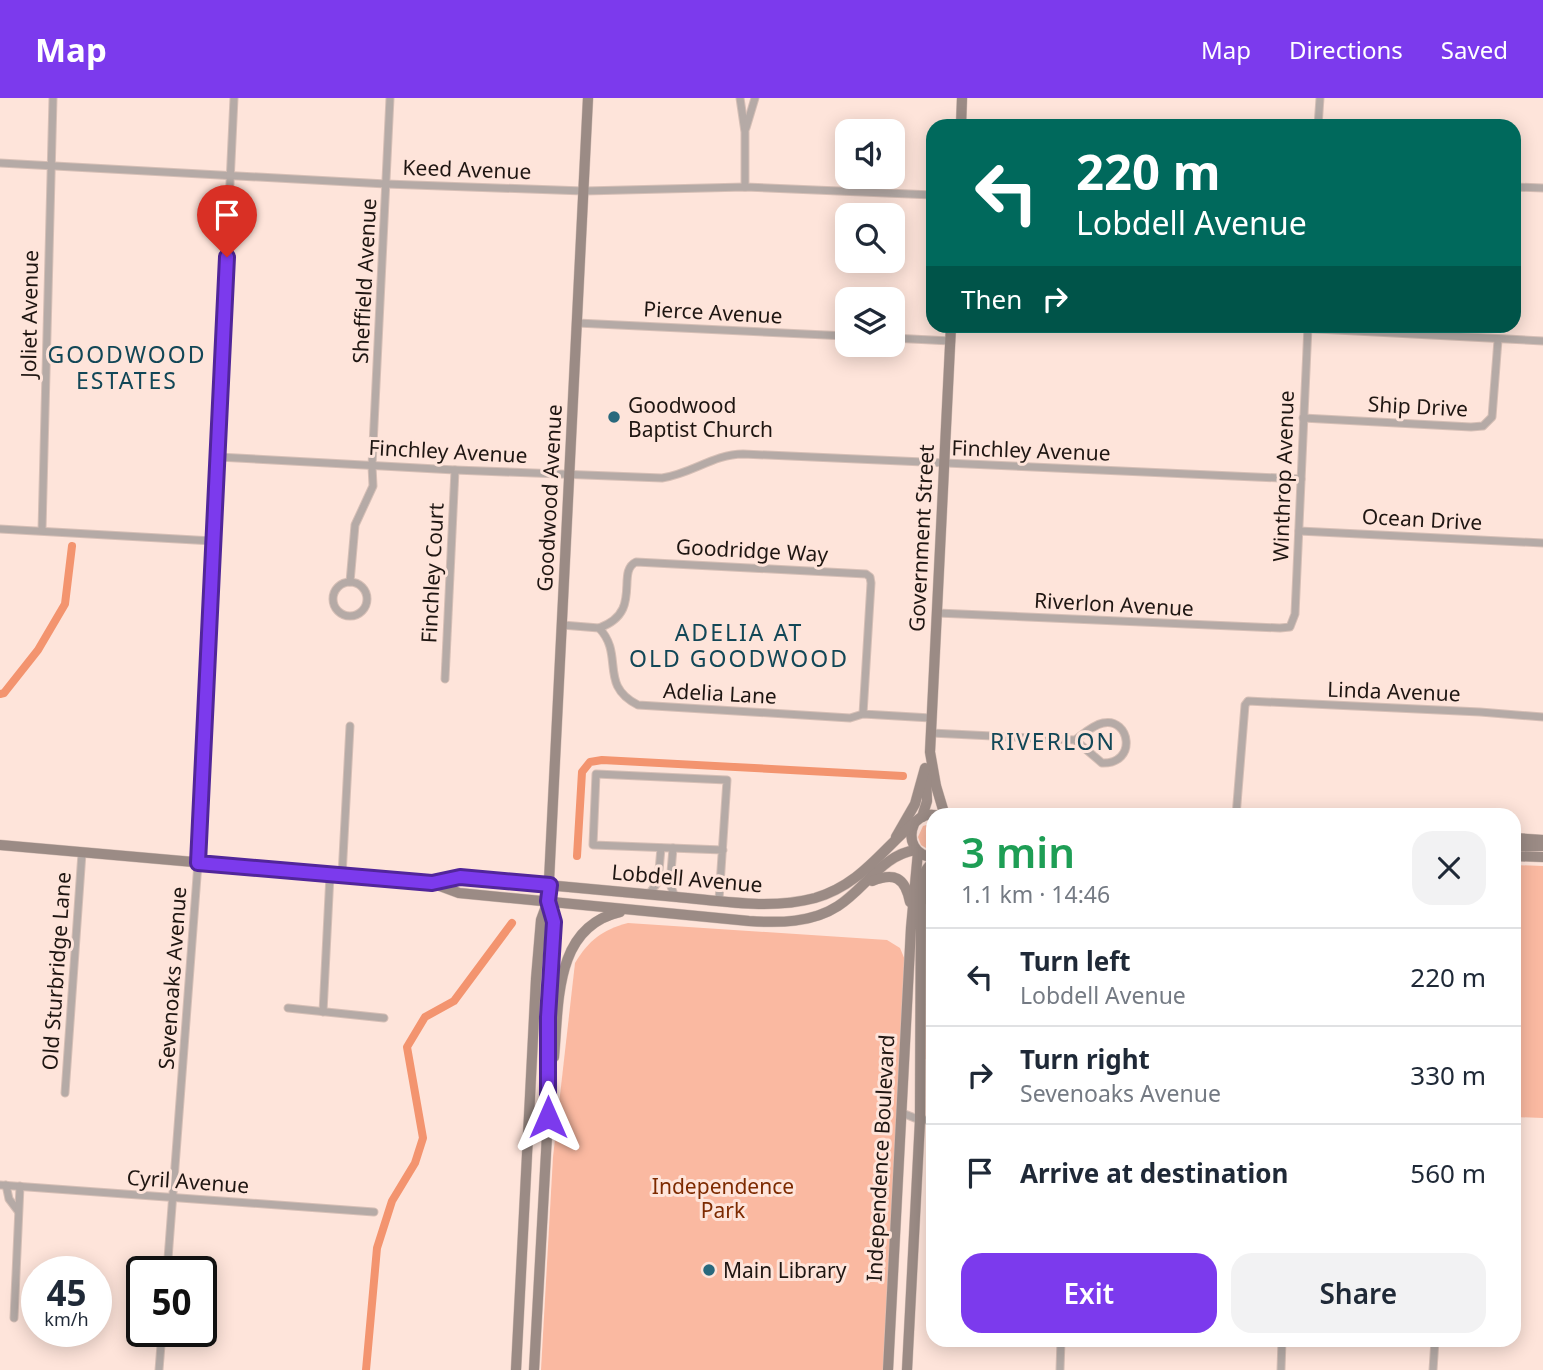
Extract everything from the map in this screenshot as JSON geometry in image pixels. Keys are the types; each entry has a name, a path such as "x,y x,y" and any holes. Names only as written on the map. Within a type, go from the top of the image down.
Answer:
{"main road":[{"name":"Goodwood Avenue","path":"548,901 588,98"},
{"path":"961,119 962,98"},
{"name":"Government Street","path":"941,808 930,752 951,333"},
{"name":"Government Street","path":"917,851 911,834 928,794 925,768 930,752"},
{"path":"893,844 915,804 925,768"},
{"path":"918,820 926,817"},
{"name":"Lobdell Avenue","path":"0,845 432,883 460,877 750,903 792,902 830,893 863,873 918,820"},
{"path":"1521,838 1543,840"},
{"path":"1521,846 1543,846"},
{"path":"912,913 917,851 926,856"},
{"name":"Lobdell Avenue","path":"432,883 458,893 749,921 797,921 836,908 893,858 917,851"},
{"path":"1521,856 1543,857"},
{"path":"921,920 922,881 926,873"},
{"path":"868,882 883,876 898,879 908,892 912,913"},
{"path":"830,893 836,908"},
{"path":"921,920 926,894"},
{"path":"516,1370 536,979 541,920 548,901"},
{"path":"548,901 554,922 548,1017 548,1117"},
{"path":"749,921 750,903"},
{"path":"534,1370 548,1117 565,965 576,939 591,925 609,915 629,910"},
{"name":"Independence Boulevard","path":"888,1370 912,913"},
{"name":"Independence Boulevard","path":"907,1370 920,1120 921,920"},
{"path":"536,979 545,988 548,1017"},
{"path":"519,1308 523,1343 535,1348"}],"street":[{"name":"Joliet Avenue","path":"41,530 53,98"},
{"name":"Sevenoaks Avenue","path":"168,1256 198,863 233,98"},
{"name":"Sheffield Avenue","path":"350,582 355,526 373,486 390,98"},
{"path":"740,98 745,132 745,187"},
{"path":"745,132 755,98"},
{"path":"1318,119 1320,98"},
{"name":"Keed Avenue","path":"0,163 386,184 584,191 745,187 926,195"},
{"path":"1521,187 1543,188"},
{"name":"Pierce Avenue","path":"577,323 835,335"},
{"name":"Winthrop Avenue","path":"1290,627 1295,614 1308,333"},
{"path":"1403,333 1543,341"},
{"path":"905,339 951,341"},
{"name":"Ship Drive","path":"1303,418 1483,426 1492,417 1498,340"},
{"name":"Finchley Avenue","path":"218,457 455,470 668,477 734,454 1301,479"},
{"name":"Finchley Court","path":"444,679 455,470"},
{"path":"0,529 213,541"},
{"name":"Ocean Drive","path":"1299,531 1543,543"},
{"name":"Goodridge Way","path":"599,628 624,610 628,569 633,563 868,575 871,583 863,714"},
{"path":"350,582 357,583 366,595 363,610 357,615 349,616 336,610 333,595 336,588 350,582"},
{"name":"Riverlon Avenue","path":"937,613 1290,627"},
{"path":"562,625 599,628"},
{"name":"Adelia Lane","path":"599,628 608,638 612,650 613,677 617,688 629,701 638,705 850,718 863,714 931,719"},
{"name":"Linda Avenue","path":"1237,808 1245,705 1248,701 1543,717"},
{"path":"931,733 1075,740 1102,763 1118,761 1125,754 1126,738 1122,729 1112,723 1103,723 1092,728 1075,740"},
{"path":"342,876 350,726"},
{"path":"719,900 723,850 727,780 596,774 593,845 723,850"},
{"path":"649,894 658,882 661,848"},
{"path":"673,848 670,884 675,897"},
{"name":"Old Sturbridge Lane","path":"65,1093 82,853"},
{"path":"323,1012 330,875"},
{"path":"288,1008 384,1017"},
{"path":"902,1113 926,1120"},
{"path":"527,1147 546,1147"},
{"path":"899,1178 916,1179"},
{"path":"3,1185 18,1212"},
{"name":"Cyril Avenue","path":"3,1185 374,1212"},
{"path":"14,1318 20,1186"},
{"path":"895,1252 913,1253"},
{"path":"159,1370 161,1347"},
{"path":"1060,1370 1061,1347"},
{"path":"1281,1370 1282,1347"},
{"path":"1433,1370 1435,1347"}],"green space":[{"path":"926,825 926,848 921,845 918,837"},
{"path":"1521,865 1543,866 1543,1118 1521,1117"},
{"path":"926,916 926,1059 925,1059"},
{"name":"Independence Park","path":"628,923 887,940 900,948 905,960 886,1370 541,1370 553,1157 575,963 597,937"}],"waterway":[{"path":"0,694 4,693 38,650 65,604 72,546"},
{"path":"577,856 582,772 590,762 602,760 903,776"},
{"path":"366,1370 377,1248 392,1201 415,1163 423,1138 407,1047 425,1017 454,1001 512,923"}],"place":[{"name":"Goodwood Baptist Church","path":"614,417"},
{"name":"Main Library","path":"709,1270"}],"district":[{"name":"GOODWOOD ESTATES","path":"127,367"},
{"name":"ADELIA AT OLD GOODWOOD","path":"739,645"},
{"name":"RIVERLON","path":"1053,741"}],"route":[{"path":"227,257 198,863 432,883 460,877 550,885 548,901 554,922 548,1017 548,1117"}]}
